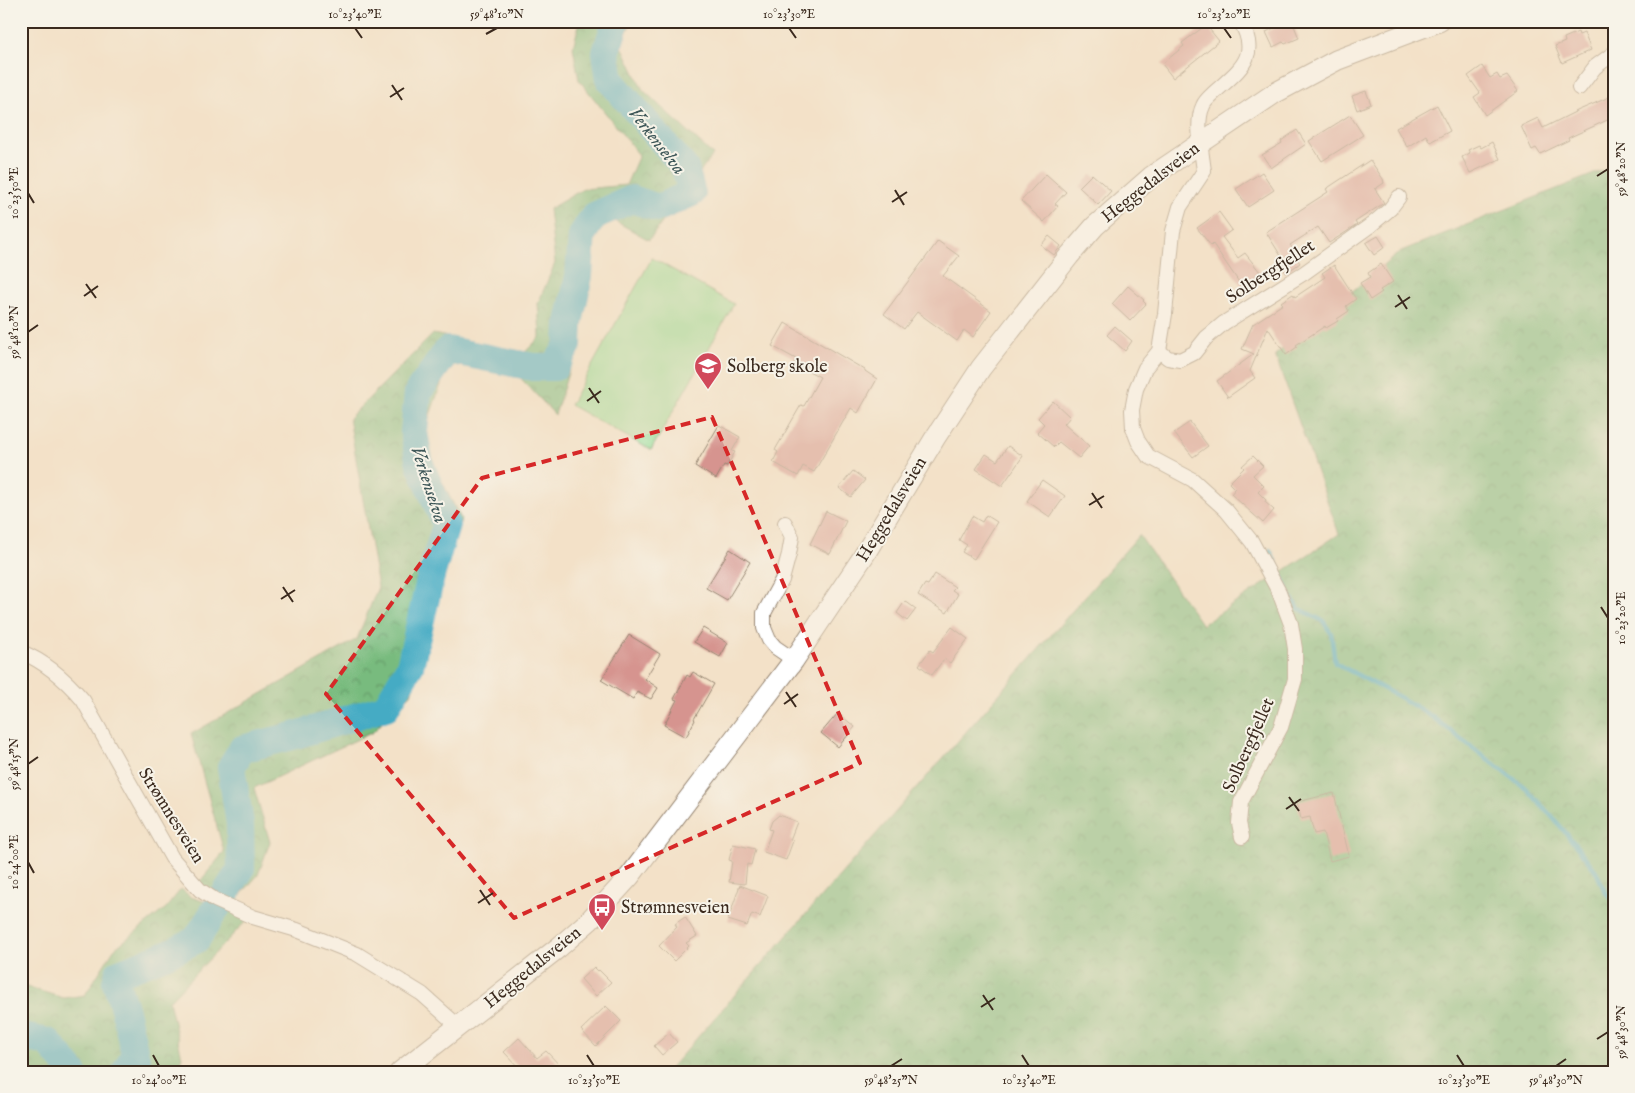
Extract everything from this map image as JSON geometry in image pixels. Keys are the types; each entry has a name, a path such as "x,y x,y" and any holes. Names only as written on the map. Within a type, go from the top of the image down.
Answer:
{"main road":[{"name":"Heggedalsveien","path":"400,1072 558,948 607,903 630,876 794,660 863,557 937,434 981,368 1095,226 1152,176 1275,93 1337,60 1440,21"}],"street":[{"name":"Solbergfjellet","path":"1240,21 1250,43 1247,59 1239,70 1203,106 1200,118 1200,142 1204,171 1180,207 1173,231 1165,314 1159,351 1145,368 1136,389 1132,410 1133,428 1148,456 1192,480 1226,510 1252,542 1279,592 1291,624 1295,649 1295,679 1281,728 1241,802 1239,823 1242,837"},
{"path":"1579,88 1595,67 1614,53"},
{"name":"Solbergfjellet","path":"1159,351 1168,358 1180,360 1194,353 1206,338 1224,323 1304,273 1371,225 1390,209 1398,197"},
{"path":"785,523 792,537 789,554 782,580 764,613 764,628 768,640 794,660"},
{"name":"Strømnesveien","path":"21,652 47,666 68,683 83,700 172,858 200,890 215,900 253,917 297,930 357,954 422,994 458,1026"}],"highlighted area":[{"path":"712,417 860,763 514,918 326,694 482,478"}],"green space":[{"path":"580,21 632,21 621,44 643,90 713,155 649,240 606,216 578,236 582,272 579,338 555,415 513,370 449,362 421,440 461,519 411,694 373,732 254,788 270,842 258,875 231,906 193,890 224,852 191,734 357,639 378,587 349,418 433,334 525,352 540,337 538,303 555,263 549,209 583,189 626,185 639,155 579,80 573,47"},
{"path":"1614,166 1614,1072 667,1072 1139,535 1202,625 1339,534 1275,355 1401,251"},
{"path":"652,258 734,304 651,450 570,405"},
{"path":"181,889 191,897 250,917 169,1001 182,1057 177,1072 21,1072 21,988 23,986 64,998 85,995 114,949 166,908"}],"building":[{"path":"1274,21 1292,21 1299,38 1273,47 1266,32 1276,27"},
{"path":"1206,25 1219,41 1173,78 1162,64 1184,46 1182,43"},
{"path":"1578,32 1579,35 1584,33 1591,50 1562,63 1555,46 1565,42 1564,38"},
{"path":"1482,66 1490,78 1497,74 1500,79 1507,76 1518,91 1485,115 1474,97 1480,93 1468,76"},
{"path":"1366,91 1371,104 1357,110 1352,96"},
{"path":"1614,95 1614,117 1568,138 1569,140 1540,154 1536,148 1532,150 1521,126 1538,118 1543,128"},
{"path":"1437,105 1450,131 1430,142 1426,135 1407,147 1396,128"},
{"path":"1350,115 1363,135 1322,161 1309,141"},
{"path":"1297,130 1306,144 1271,168 1262,155 1282,143 1281,141"},
{"path":"1492,142 1500,159 1470,173 1462,157 1470,153 1468,150 1479,145 1481,148"},
{"path":"1370,160 1383,179 1384,183 1375,189 1384,203 1355,222 1357,225 1329,243 1318,227 1290,245 1300,263 1286,273 1277,259 1281,256 1266,232 1328,192 1326,189"},
{"path":"1262,172 1274,190 1248,207 1236,189"},
{"path":"1046,174 1066,192 1055,204 1058,206 1044,222 1021,201"},
{"path":"1092,174 1111,191 1098,205 1079,187"},
{"path":"1219,212 1232,230 1222,237 1238,258 1245,253 1260,272 1255,276 1259,281 1248,289 1246,285 1243,288 1213,244 1211,246 1197,228"},
{"path":"1049,236 1061,246 1054,255 1041,245"},
{"path":"1378,236 1385,247 1374,255 1366,243"},
{"path":"938,241 959,256 943,276 991,311 973,337 964,330 957,341 917,312 904,329 884,314"},
{"path":"1381,264 1393,282 1380,290 1382,292 1370,300 1360,283 1370,277 1368,273"},
{"path":"1334,265 1356,299 1346,306 1349,311 1337,319 1338,321 1326,328 1325,326 1296,345 1297,347 1286,355 1268,328 1250,371 1255,378 1228,397 1217,381 1254,354 1242,349 1253,324 1283,304 1281,302 1293,294 1295,297 1325,277 1322,273"},
{"path":"1128,286 1146,304 1130,321 1112,304"},
{"path":"785,323 877,379 858,413 851,408 814,472 803,466 798,476 773,462 778,452 775,450 801,405 804,406 820,377 794,363 796,359 772,346"},
{"path":"1115,326 1132,341 1125,351 1107,335"},
{"path":"1053,401 1070,417 1064,424 1089,446 1079,458 1059,442 1054,447 1037,432 1044,424 1038,418"},
{"path":"1190,422 1208,446 1193,457 1174,433"},
{"path":"719,425 740,437 732,451 735,452 727,466 724,465 716,479 695,466"},
{"path":"1008,446 1023,456 1002,486 976,469 986,454 997,461"},
{"path":"1253,456 1263,466 1253,475 1264,486 1258,492 1274,510 1263,523 1231,494 1235,489 1229,483 1244,468 1242,466"},
{"path":"853,471 865,480 851,497 839,488"},
{"path":"1042,480 1065,496 1050,517 1027,501"},
{"path":"826,511 846,521 830,554 810,544"},
{"path":"986,515 997,522 974,559 962,552 967,545 959,540 972,516 982,522"},
{"path":"730,549 750,562 727,600 706,588"},
{"path":"935,574 955,587 952,590 958,594 947,613 918,595"},
{"path":"905,601 916,609 907,621 897,613"},
{"path":"952,627 968,639 950,663 944,659 932,675 919,665 930,650 933,652"},
{"path":"703,628 728,643 720,657 694,642"},
{"path":"629,635 660,654 645,679 658,688 651,699 637,692 633,699 601,680"},
{"path":"693,672 714,684 686,737 664,725 677,700 674,699 687,675 690,677"},
{"path":"838,713 855,727 838,747 821,733"},
{"path":"1334,793 1349,856 1330,861 1323,832 1314,834 1310,817 1301,819 1297,802"},
{"path":"779,815 797,822 790,840 793,841 786,860 764,852 772,830 769,829 772,821"},
{"path":"733,844 755,849 751,865 747,864 745,884 729,882 732,861 729,860"},
{"path":"740,885 768,896 760,917 752,914 747,926 728,920"},
{"path":"685,917 697,936 686,943 689,946 674,961 659,946 677,927 675,924"},
{"path":"594,967 611,982 596,996 581,979"},
{"path":"606,1006 621,1021 596,1046 581,1030"},
{"path":"669,1033 677,1042 662,1055 654,1046"},
{"path":"519,1038 537,1058 546,1051 566,1072 523,1072 504,1052"}],"waterway":[{"name":"Verkenselva","path":"125,1072 135,1054 116,982 119,973 165,955 196,940 241,869 240,824 231,767 242,749 293,736 386,707 410,666 432,572 446,525 420,464 414,432 418,392 448,350 533,367 555,367 568,345 569,323 579,276 582,235 594,216 632,199 658,208 692,193 685,168 610,80 606,53 616,21"},
{"path":"1270,550 1289,594 1298,608 1323,621 1331,633 1335,663 1431,716 1527,789 1561,827 1596,871 1605,892 1614,901"},
{"name":"Verkenselva","path":"21,1043 28,1038 48,1042 73,1072"},
{"path":"132,1038 146,1051 152,1072"}],"place":[{"name":"Solberg skole","path":"708,390"},
{"name":"Strømnesveien","path":"602,931"}]}
